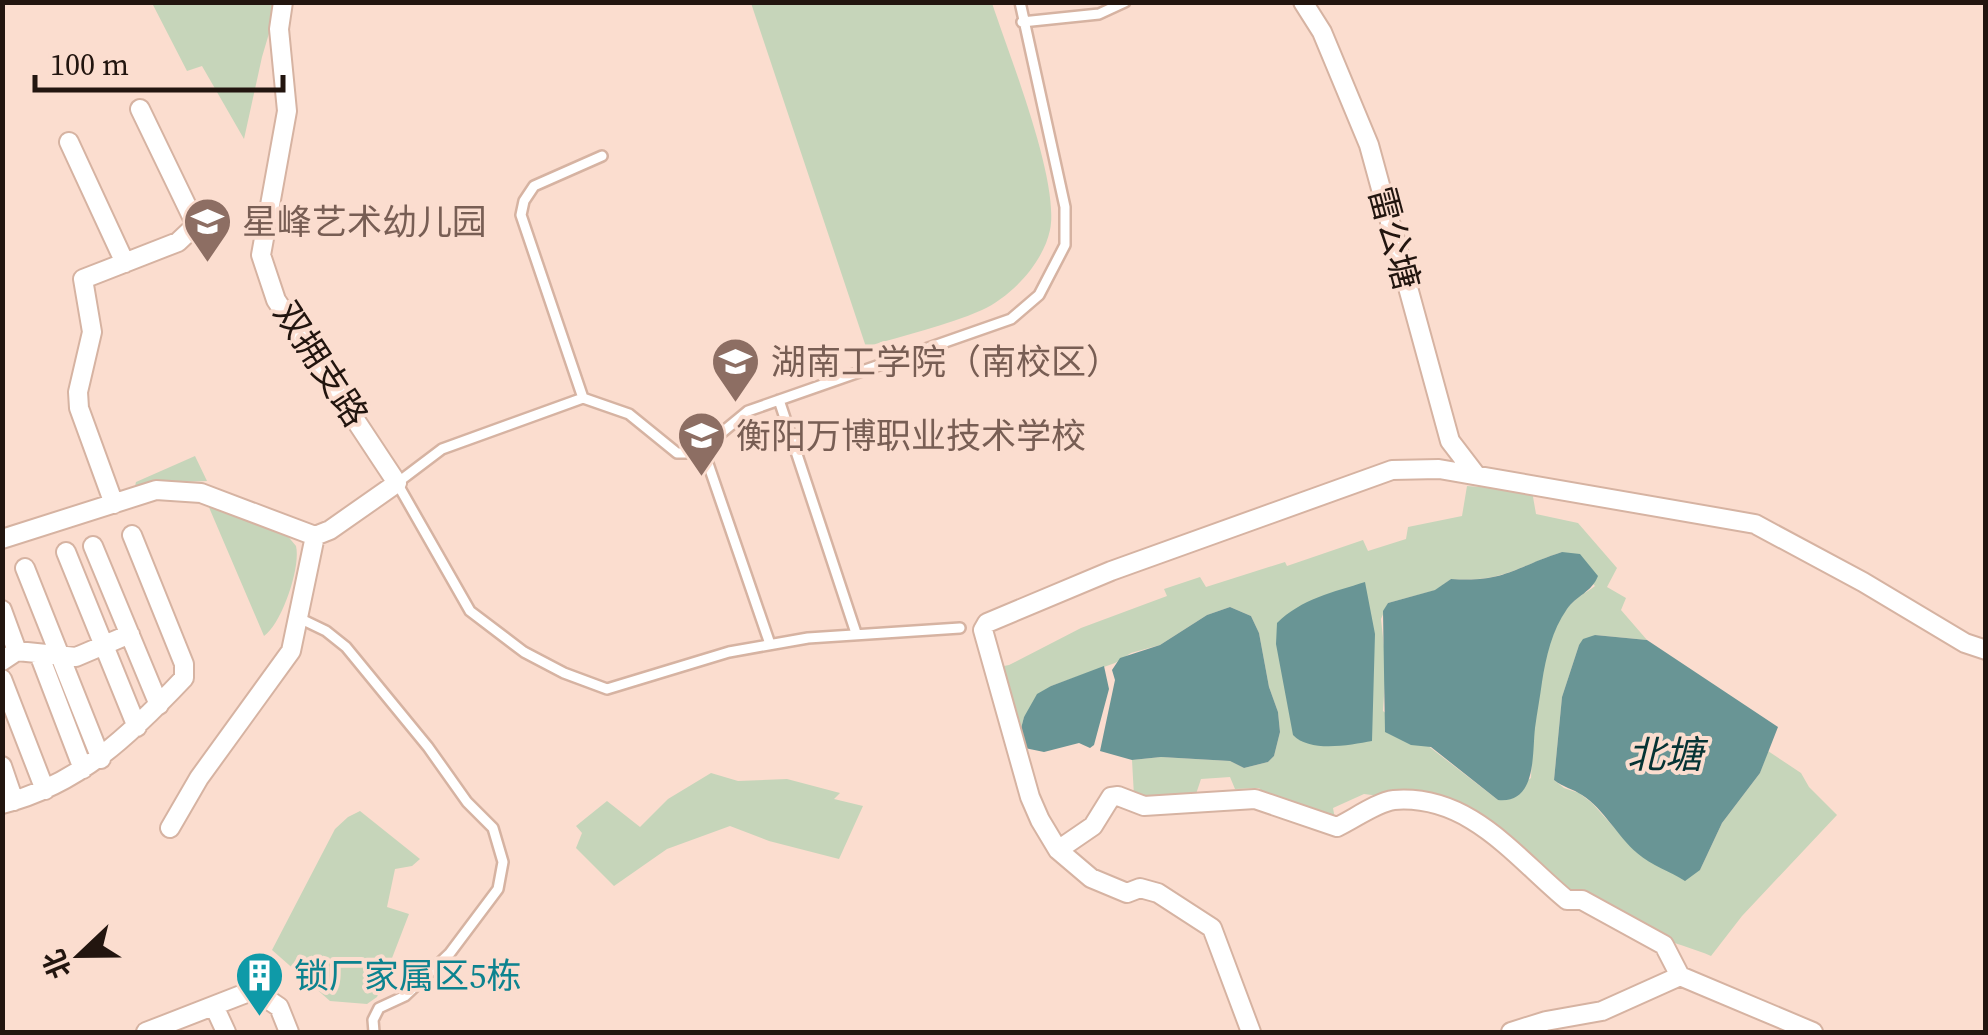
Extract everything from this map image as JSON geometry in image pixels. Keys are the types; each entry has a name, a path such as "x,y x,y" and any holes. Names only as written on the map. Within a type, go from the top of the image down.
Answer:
{"street":[{"name":"双拥支路","path":"283,2 279,29 287,111 262,255 276,300 398,483"},
{"name":"雷公塘","path":"1303,2 1322,32 1369,145 1450,441 1476,476"},
{"path":"114,504 80,408 78,392 92,332 83,280 178,242 196,225 140,109"},
{"path":"69,142 125,263"},
{"path":"1416,469 1450,441"},
{"path":"1251,1032 1212,928 1158,894 1140,888 1127,893 1091,878 1058,850 1030,797 983,630 988,622 1111,571 1392,470 1439,469 1755,524 1965,643 1986,650"},
{"path":"2,539 156,490 201,493 316,536 398,483"},
{"path":"2,766 8,803 45,790 101,759 184,678 184,664 132,535"},
{"path":"170,828 199,778 292,651 316,536"},
{"path":"93,546 159,705"},
{"path":"66,552 137,727"},
{"path":"24,568 101,759"},
{"path":"2,610 10,656 76,657 130,634"},
{"path":"39,654 83,770"},
{"path":"2,679 45,790"},
{"path":"1058,850 1093,826 1111,797 1118,796 1144,806 1255,799 1338,827 1392,800 1431,803 1458,812 1512,846 1567,900 1582,900 1664,946 1680,976 1813,1032"},
{"path":"1511,1032 1602,1010 1680,976"},
{"path":"146,1032 167,1029 254,990 279,1007 289,1032"},
{"path":"214,1006 226,1032"}],"lane":[{"path":"960,628 770,644 729,652 607,689 524,652 470,612 398,483 442,449 583,398 630,414 678,453 688,455 703,450 748,410 1011,320 1039,295 1065,245 1065,208 1020,2"},
{"path":"1022,22 1099,14 1124,2"},
{"path":"583,398 521,216 524,201 534,186 602,156"},
{"path":"778,400 856,634"},
{"path":"703,450 770,644"},
{"path":"299,618 346,646 467,802 494,828 503,862 498,889 479,915 450,953 405,996 379,1008 373,1020 374,1032"}],"green space":[{"path":"152,3 278,3 244,139 202,66 187,71"},
{"path":"751,3 992,3 1041,150 1051,208 1050,230 1041,254 1015,287 968,316 866,347"},
{"path":"195,456 207,481 155,483 134,490 136,482"},
{"path":"1467,486 1532,491 1536,514 1578,523 1617,568 1607,587 1626,598 1621,610 1647,640 1595,635 1579,645 1562,697 1554,780 1592,803 1637,853 1700,870 1722,823 1760,773 1768,751 1801,773 1809,787 1837,815 1742,916 1711,956 1666,939 1583,890 1573,894 1507,837 1395,798 1364,794 1333,808 1335,819 1266,795 1259,788 1235,789 1230,777 1201,779 1196,794 1134,796 1132,760 1161,757 1230,761 1244,768 1268,762 1274,756 1280,732 1278,712 1259,633 1251,616 1230,607 1207,615 1160,645 1051,686 1024,717 1018,740 999,667 1081,628 1167,596 1164,589 1200,577 1206,587 1285,562 1287,566 1363,540 1368,551 1406,539 1408,527 1462,516","holes":["1562,552 1595,586 1570,605 1551,640 1540,687 1531,778 1498,800 1383,711 1386,665 1381,619 1388,603 1436,590 1451,579 1497,576"]},
{"path":"208,505 286,534 296,546 296,567 289,594 264,636"},
{"path":"711,773 738,781 787,779 840,793 834,799 863,806 839,859 769,841 730,826 667,849 614,886 576,848 582,833 576,826 607,801 640,827 668,799"},
{"path":"360,811 420,859 412,866 395,869 387,907 409,914 377,997 367,1004 330,1001 272,950 335,829"}],"water":[{"name":"北塘","path":"1562,552 1580,554 1598,576 1567,609 1550,644 1526,786 1511,799 1498,800 1431,747 1411,745 1385,732 1383,611 1388,603 1435,590 1451,579 1497,576"},
{"path":"1365,582 1375,634 1372,741 1331,746 1300,741 1293,735 1276,644 1277,623 1307,602"},
{"path":"1230,607 1251,616 1259,633 1278,712 1280,732 1274,756 1268,762 1244,768 1230,761 1161,757 1132,760 1100,751 1115,680 1112,670 1120,658 1160,645 1207,615"},
{"name":"北塘","path":"1595,635 1647,640 1778,727 1760,773 1722,823 1700,870 1685,881 1643,858 1590,801 1554,780 1562,697 1579,645"},
{"path":"1104,666 1109,689 1094,745 1090,748 1079,743 1044,752 1020,747 1024,717 1037,694"}],"place":[{"name":"星峰艺术幼儿园","path":"207,264"},
{"name":"湖南工学院（南校区）","path":"736,404"},
{"name":"衡阳万博职业技术学校","path":"701,478"},
{"name":"锁厂家属区5栋","path":"259,1018"}]}
